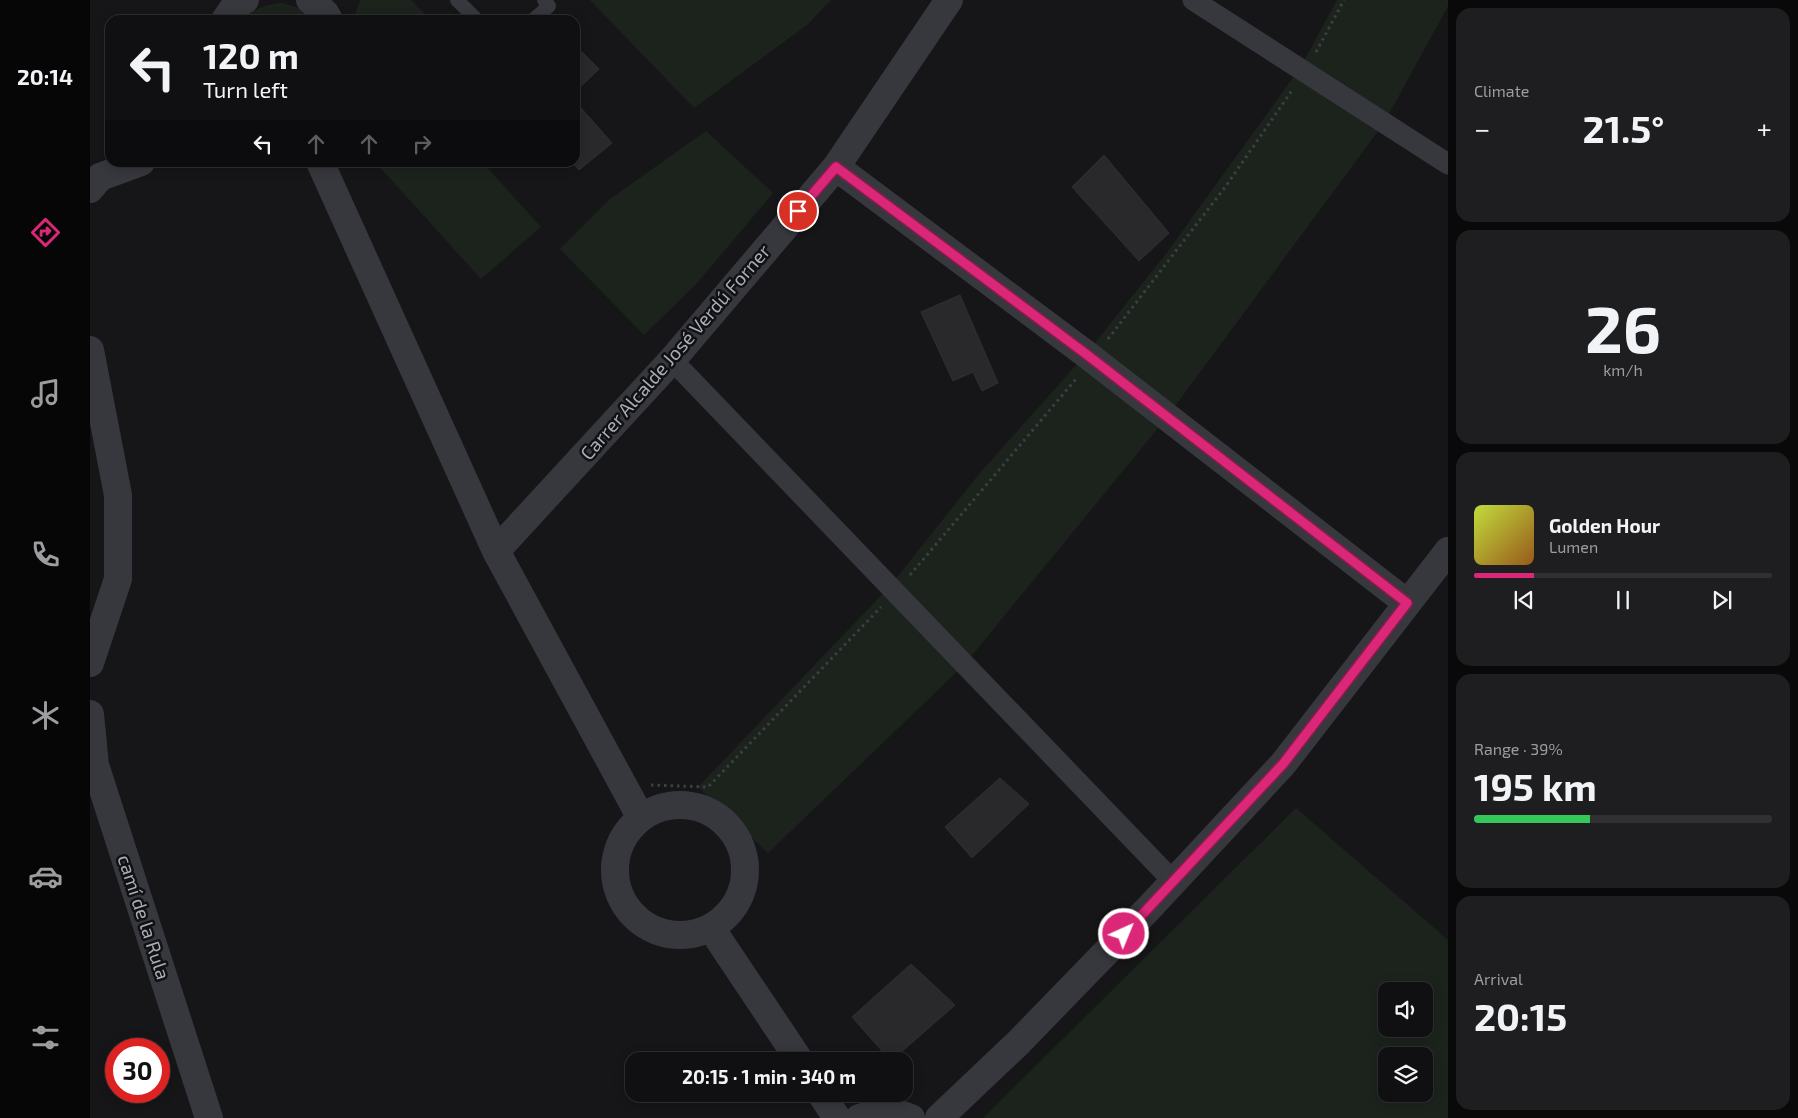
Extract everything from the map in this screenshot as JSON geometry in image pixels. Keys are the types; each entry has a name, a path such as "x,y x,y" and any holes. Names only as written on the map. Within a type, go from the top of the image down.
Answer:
{"street":[{"path":"228,15 234,7 245,0"},
{"name":"Carrer Alcalde José Verdú Forner","path":"496,551 672,360 836,167 948,0"},
{"path":"1193,0 1448,164"},
{"path":"101,176 127,167"},
{"path":"322,167 496,551 641,818"},
{"path":"836,167 1093,359 1407,603"},
{"path":"90,350 118,495 118,579 90,663"},
{"path":"672,360 1174,882"},
{"path":"940,1118 1018,1043 1174,882 1283,764 1448,551"},
{"name":"camí de la Rula","path":"90,714 95,765 209,1118"},
{"path":"681,805 702,809 721,819 736,835 744,855 746,876 740,897 728,915 711,928 690,935 669,934 648,927 631,914 620,896 614,874 617,853 626,833 641,818 660,808 681,805"},
{"path":"711,928 794,1052"},
{"path":"826,1102 837,1118"},
{"path":"859,1118 877,1112 895,1112 911,1118"}],"lane":[{"path":"457,0 472,15"},
{"path":"539,15 549,6 544,0"}],"path":[{"path":"647,785 708,787 896,592 1093,359 1226,186 1306,72 1344,0"}],"shaded area":[{"path":"360,0 411,0 426,15 355,15"},
{"path":"590,0 831,0 807,25 694,108"},
{"path":"1337,0 1448,0 1448,6 1384,123 1167,417 964,665 768,853 698,787 890,586 979,474 1086,354 1165,255 1300,68"},
{"path":"281,3 290,5 299,8 309,15 248,15 269,5"},
{"path":"706,131 773,193 698,282 644,335 560,249 610,199"},
{"path":"380,167 487,167 541,227 481,279"},
{"path":"1296,808 1448,940 1448,1118 983,1118"}],"building":[{"path":"582,52 599,69 580,87 580,54"},
{"path":"580,109 612,143 579,170 576,167 580,167"},
{"path":"1104,155 1169,233 1139,261 1072,187"},
{"path":"960,295 998,383 982,391 973,372 953,381 921,312"},
{"path":"1000,778 1029,804 972,858 945,827"},
{"path":"911,964 955,1005 901,1052 883,1052 852,1017"}],"route":[{"path":"798,211 836,167 1086,354 1407,603 1283,764 1124,934"}]}
